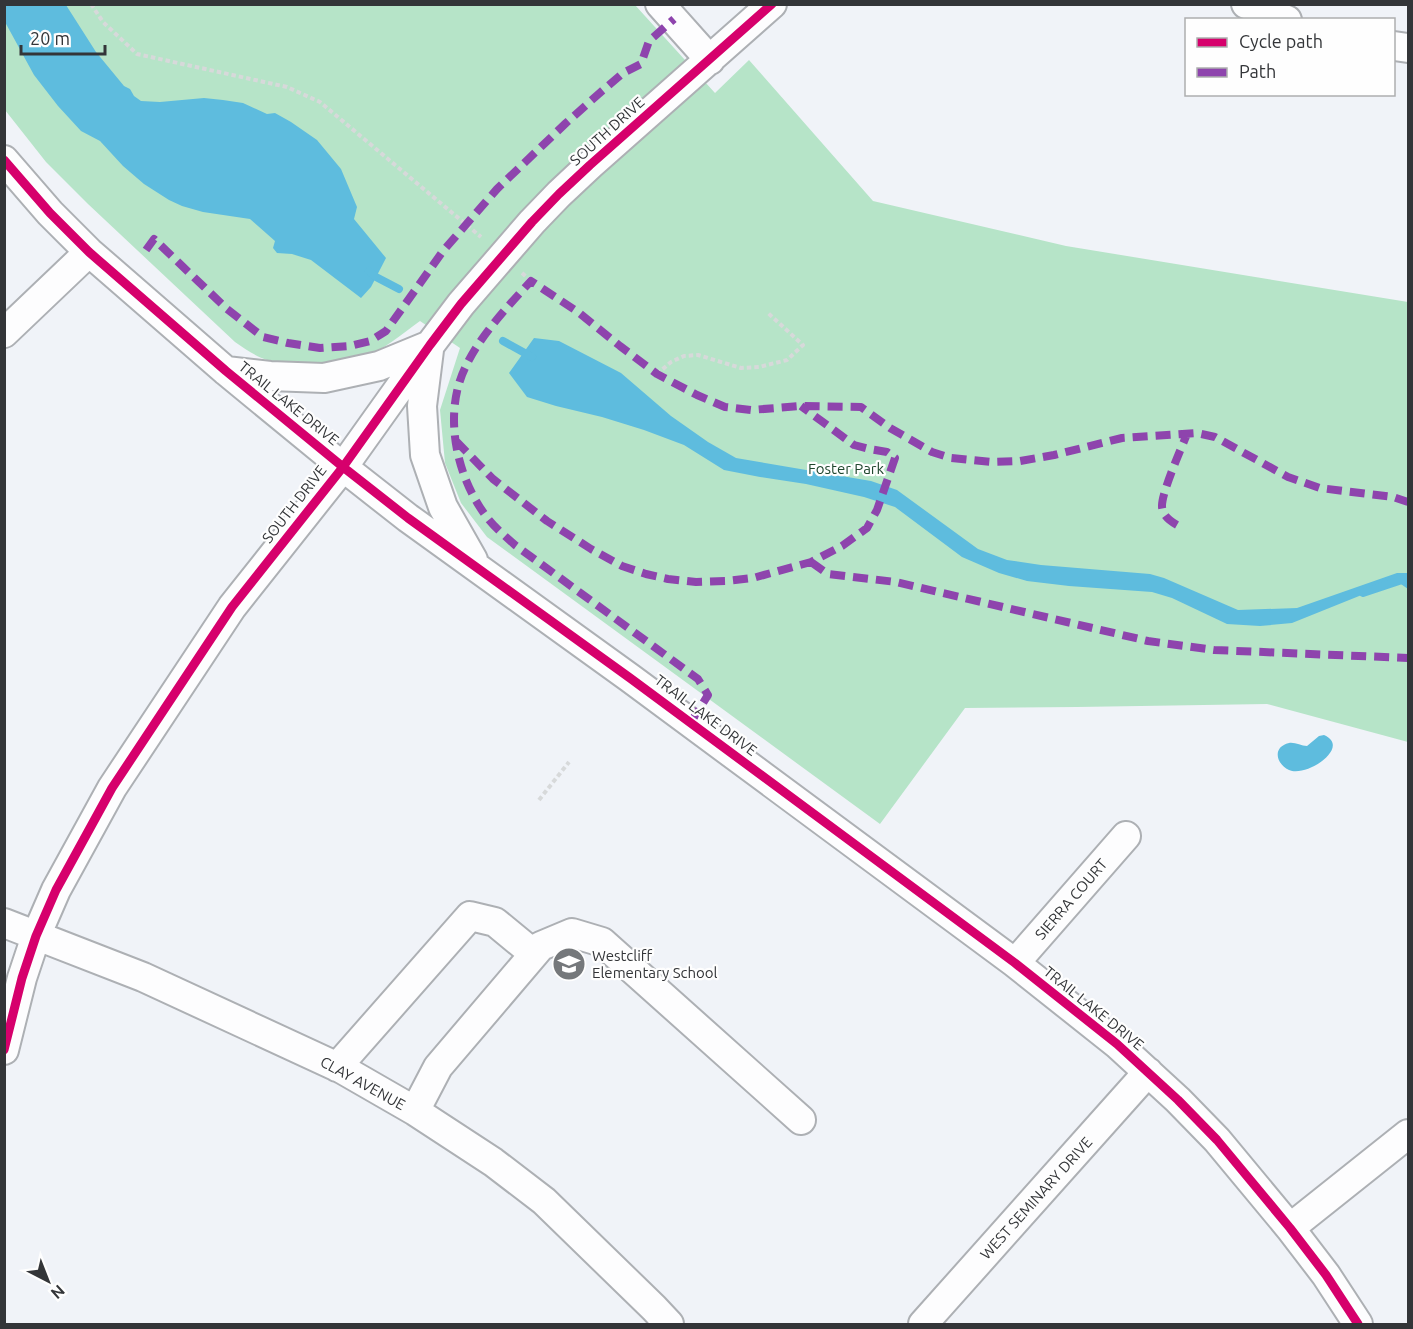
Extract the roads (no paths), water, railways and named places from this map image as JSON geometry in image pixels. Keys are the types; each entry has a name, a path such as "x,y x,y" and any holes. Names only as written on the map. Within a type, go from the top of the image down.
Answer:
{"street":[{"path":"660,4 710,60"},
{"name":"SOUTH DRIVE","path":"4,1050 22,978 36,936 56,890 112,788 232,607 342,467 468,296 532,222 559,194 772,4"},
{"path":"1246,4 1282,18"},
{"name":"TRAIL LAKE DRIVE","path":"4,160 50,213 89,252 226,371 342,467 408,518 639,684 1015,963 1117,1044 1217,1140 1290,1228 1326,1275 1358,1324"},
{"path":"4,333 89,252"},
{"path":"226,371 270,376 324,378 379,366 430,345 422,406 425,455 443,507 478,569"},
{"name":"SIERRA COURT","path":"1015,963 1126,836"},
{"path":"337,1067 470,916 495,922 534,954"},
{"name":"CLAY AVENUE","path":"4,923 143,977 337,1067 415,1111 493,1162 544,1201 669,1324"},
{"path":"415,1111 438,1067 541,946 572,933 602,942 801,1120"},
{"name":"WEST SEMINARY DRIVE","path":"923,1324 1148,1072"},
{"path":"1290,1228 1408,1134"}],"water":[{"path":"5,4 66,5 96,52 124,86 141,101 160,102 204,98 243,103 267,114 275,113 317,140 341,169 357,207 354,219 386,258 371,287 361,298 311,260 292,254 277,253 273,248 275,241 250,219 203,212 182,206 144,184 123,166 100,141 81,131 34,75 5,22"},
{"path":"534,338 559,341 621,373 671,416 736,458 871,481 897,490 978,549 1007,560 1150,574 1238,610 1297,608 1397,573 1408,573 1408,589 1398,582 1292,623 1260,626 1227,624 1172,598 1152,592 1027,581 999,573 962,557 895,507 864,497 806,484 724,470 684,445 644,430 527,397 509,373"},
{"path":"1324,735 1331,740 1333,747 1330,753 1315,766 1297,771 1289,770 1281,764 1278,752 1284,745 1291,743 1307,746 1319,736"}],"waterway":[{"path":"369,271 399,289"},
{"path":"503,341 532,357"},
{"path":"1363,593 1408,578"}],"place":[{"name":"Westcliff Elementary School","path":"569,964"}],"park label":[{"name":"Foster Park","path":"846,468"}]}
